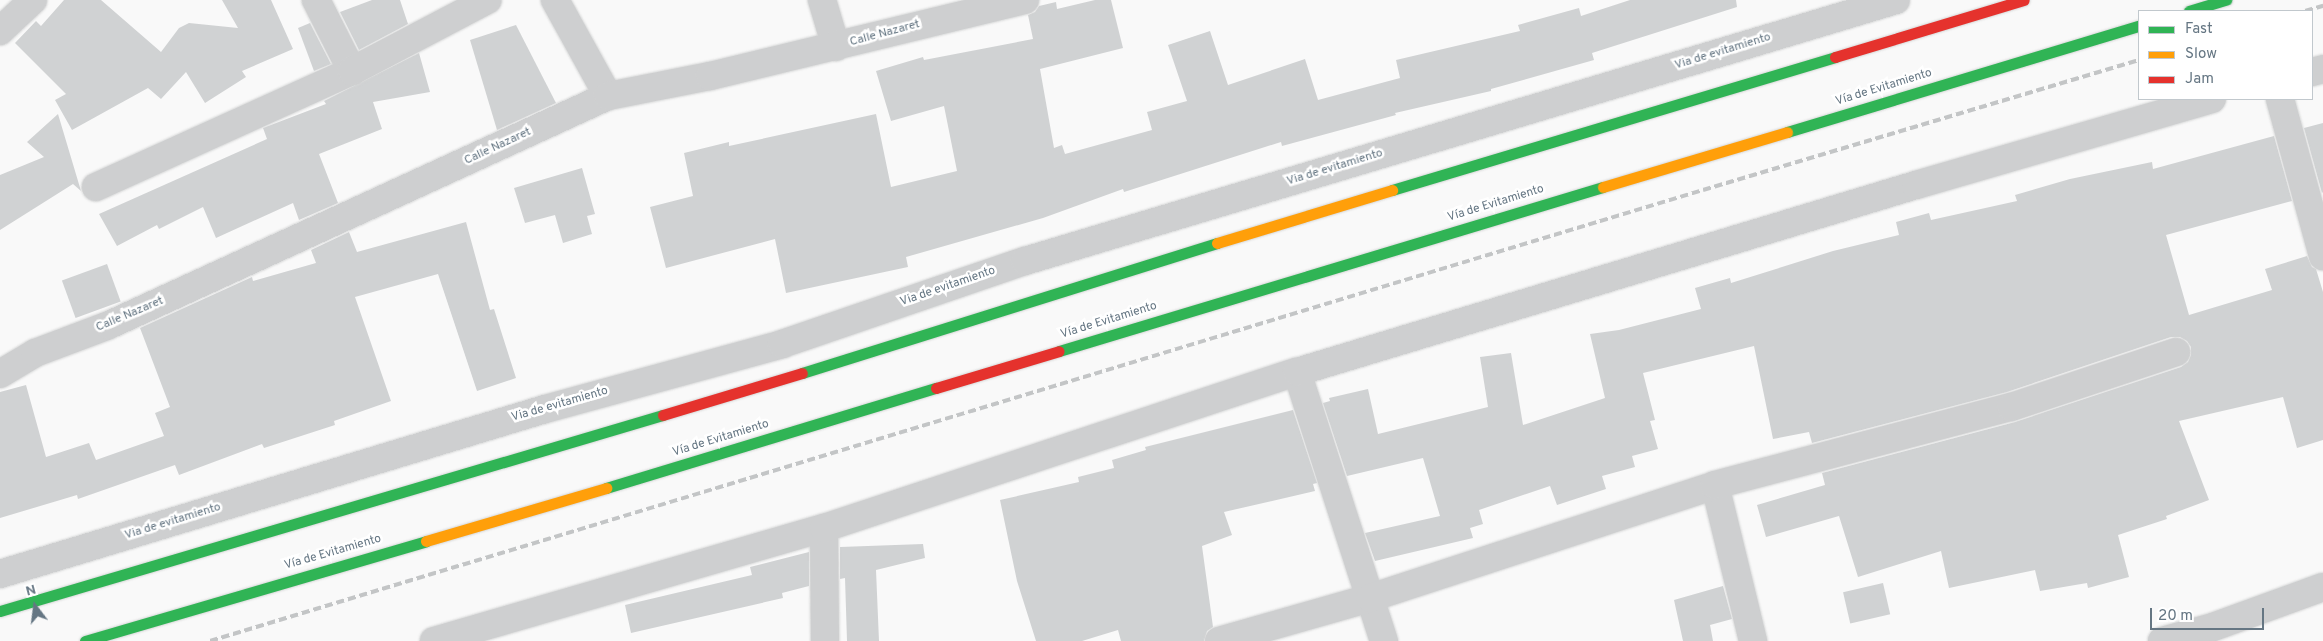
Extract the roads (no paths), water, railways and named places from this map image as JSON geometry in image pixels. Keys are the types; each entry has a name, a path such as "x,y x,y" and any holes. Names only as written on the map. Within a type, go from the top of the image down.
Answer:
{"highway":[{"path":"0,611 394,496 807,371 1239,236 2024,0"},
{"path":"2192,10 2226,0"},
{"name":"Vía de Evitamiento","path":"85,641 635,479 2138,26"}],"street":[{"path":"0,31 33,0"},
{"path":"316,0 352,70"},
{"path":"96,187 352,70 487,0"},
{"path":"555,0 608,96"},
{"path":"822,0 836,47"},
{"name":"Calle Nazaret","path":"0,374 35,353 126,317 608,96 710,76 836,47 1025,0"},
{"name":"Via de evitamiento","path":"0,574 545,409 782,344 1025,261 1896,0"},
{"path":"434,641 824,528 1297,372 1916,185 2209,100"},
{"path":"2280,100 2323,256"},
{"path":"1219,641 1370,598 1715,485 2011,407 2176,352"},
{"path":"1297,372 1384,641"},
{"path":"1715,485 1753,641"},
{"path":"824,528 826,641"},
{"path":"2162,641 2213,627 2323,586"}],"railway":[{"path":"2309,10 2323,6"},
{"path":"210,641 2138,60"}]}
